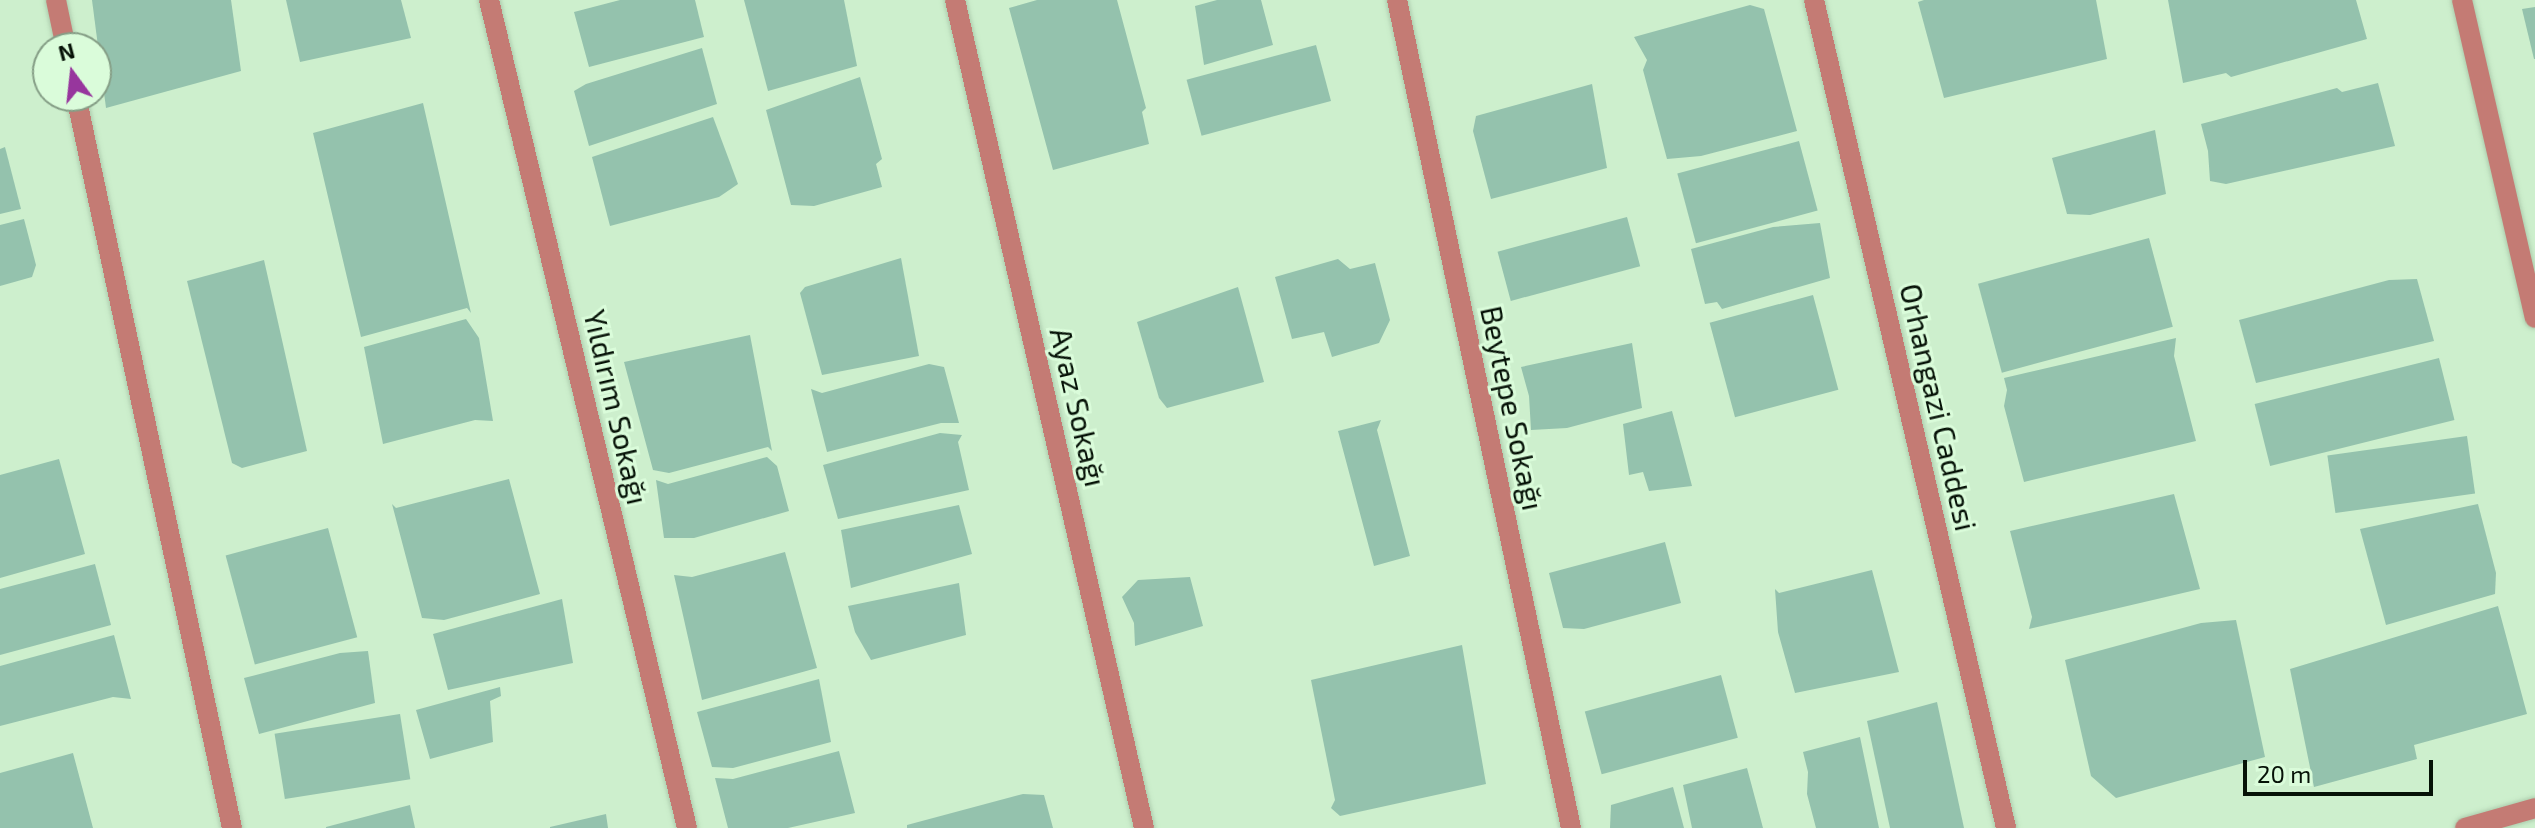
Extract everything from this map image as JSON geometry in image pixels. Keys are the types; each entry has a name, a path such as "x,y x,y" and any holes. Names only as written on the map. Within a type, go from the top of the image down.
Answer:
{"street":[{"path":"56,0 63,32"},
{"name":"Yıldırım Sokağı","path":"489,0 687,828"},
{"name":"Ayaz Sokağı","path":"955,0 1144,828"},
{"name":"Beytepe Sokağı","path":"1397,0 1571,828"},
{"name":"Orhangazi Caddesi","path":"1814,0 2006,828"},
{"path":"2462,0 2535,318"},
{"path":"79,112 232,828"},
{"path":"2465,828 2535,808"}],"building":[{"path":"92,0 231,0 241,71 112,106 112,32 96,32"},
{"path":"286,0 401,0 411,38 300,62"},
{"path":"620,0 695,0 704,37 589,67 574,12"},
{"path":"744,0 844,0 857,66 768,91"},
{"path":"1037,0 1117,0 1146,108 1142,112 1149,144 1053,170 1009,8"},
{"path":"1217,0 1261,0 1273,45 1204,65 1195,6"},
{"path":"2096,0 2107,59 1944,98 1918,2"},
{"path":"2168,0 2356,0 2367,39 2231,77 2226,73 2183,83"},
{"path":"1750,5 1764,9 1797,131 1701,156 1667,159 1643,70 1647,60 1634,37"},
{"path":"2535,7 2535,59 2534,59 2522,9"},
{"path":"1316,45 1331,101 1202,136 1187,80"},
{"path":"702,48 717,104 589,146 574,91 586,84"},
{"path":"860,77 882,159 876,164 882,187 814,206 791,205 766,110"},
{"path":"2378,83 2395,146 2226,184 2210,181 2208,151 2201,124 2337,88 2342,92"},
{"path":"1592,84 1607,168 1491,199 1473,131 1476,116"},
{"path":"423,103 471,313 467,308 361,337 313,133"},
{"path":"713,117 738,184 719,197 610,226 592,157"},
{"path":"2155,130 2166,194 2090,215 2067,214 2052,158"},
{"path":"1799,141 1818,211 1696,243 1677,174"},
{"path":"5,147 21,209 0,214 0,149"},
{"path":"1627,217 1640,266 1511,301 1498,252"},
{"path":"24,219 36,265 32,277 0,286 0,225"},
{"path":"1820,223 1830,278 1722,309 1717,302 1705,304 1691,249 1773,227"},
{"path":"2149,238 2173,327 2002,373 1978,284"},
{"path":"901,258 919,356 822,375 800,293 805,287"},
{"path":"1338,259 1350,269 1375,263 1390,320 1379,343 1332,357 1324,332 1292,339 1275,277"},
{"path":"264,260 307,451 242,468 232,463 187,281"},
{"path":"2417,279 2434,341 2256,383 2239,320 2389,280"},
{"path":"1238,287 1264,382 1167,408 1159,398 1137,322"},
{"path":"1813,295 1838,390 1735,417 1710,323"},
{"path":"466,319 479,338 493,421 475,420 383,444 364,347"},
{"path":"750,335 772,451 768,447 669,473 653,470 624,362"},
{"path":"2176,338 2174,356 2196,441 2024,482 2004,406 2007,390 2004,378"},
{"path":"1632,343 1642,408 1567,428 1531,430 1529,396 1521,367"},
{"path":"2439,358 2454,420 2270,466 2255,404"},
{"path":"929,364 944,367 959,423 941,423 827,452 811,389 822,393"},
{"path":"1672,411 1692,486 1649,491 1643,472 1629,475 1623,424"},
{"path":"1381,420 1377,430 1410,556 1374,566 1338,431"},
{"path":"940,433 962,435 958,442 969,490 838,519 823,465"},
{"path":"2467,436 2475,493 2335,513 2327,456"},
{"path":"767,457 777,466 789,511 694,538 664,538 656,480 668,484"},
{"path":"59,459 85,554 0,578 0,475"},
{"path":"509,479 540,594 444,620 422,618 392,504 396,508"},
{"path":"2174,494 2200,589 2029,629 2032,617 2010,531"},
{"path":"2478,504 2496,573 2495,594 2386,625 2360,529"},
{"path":"959,505 972,554 851,588 841,530"},
{"path":"328,528 357,637 255,665 226,555"},
{"path":"1665,542 1681,603 1584,629 1563,628 1549,573"},
{"path":"785,552 817,668 702,700 674,575 692,577"},
{"path":"95,564 111,625 0,655 0,589"},
{"path":"1872,570 1899,672 1795,693 1778,632 1775,589 1779,593"},
{"path":"1190,577 1203,626 1135,646 1134,623 1122,597 1138,580"},
{"path":"959,583 966,635 871,660 855,632 848,606"},
{"path":"562,599 573,663 448,690 433,634"},
{"path":"2498,606 2527,714 2414,745 2417,759 2314,787 2290,669"},
{"path":"2236,620 2265,757 2116,798 2091,776 2065,660 2201,623"},
{"path":"114,635 131,699 113,697 0,726 0,666"},
{"path":"1462,645 1486,784 1340,816 1331,808 1335,800 1311,680"},
{"path":"368,651 375,703 259,734 244,678 340,653"},
{"path":"1721,675 1738,738 1602,774 1585,711"},
{"path":"819,679 831,742 733,768 712,767 697,712"},
{"path":"500,687 501,696 490,701 493,742 430,759 416,710"},
{"path":"1937,702 1964,828 1890,828 1867,721"},
{"path":"400,714 410,779 285,799 275,734"},
{"path":"1860,737 1879,828 1816,828 1807,794 1808,772 1803,752"},
{"path":"839,751 855,813 788,828 728,828 715,778 733,779"},
{"path":"73,753 93,828 0,828 0,773"},
{"path":"1747,768 1763,828 1692,828 1683,785"},
{"path":"1673,787 1684,828 1610,828 1611,805"},
{"path":"1023,794 1044,795 1053,828 907,828 907,825"},
{"path":"410,805 415,828 326,828 326,827"},
{"path":"606,814 608,828 550,828 550,827"}]}
